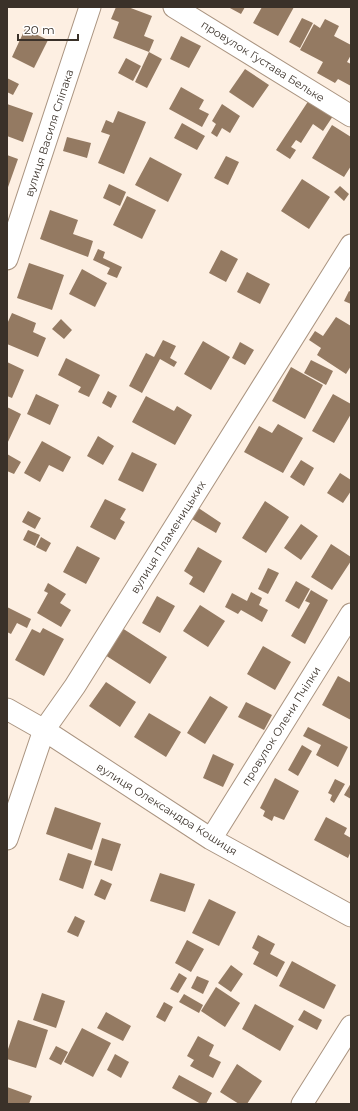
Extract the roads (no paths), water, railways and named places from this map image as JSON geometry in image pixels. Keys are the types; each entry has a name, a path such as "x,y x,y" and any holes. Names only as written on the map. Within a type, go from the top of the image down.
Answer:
{"street":[{"name":"вулиця Василя Сліпака","path":"7,259 90,7"},
{"name":"провулок Густава Бельке","path":"174,7 351,116"},
{"name":"вулиця Пламеницьких","path":"7,839 44,730 75,686 351,245"},
{"name":"провулок Олени Пчілки","path":"211,839 351,614"},
{"name":"вулиця Олександра Кошиця","path":"7,709 44,730 211,839 351,916"},
{"path":"302,1104 351,1026"}]}
